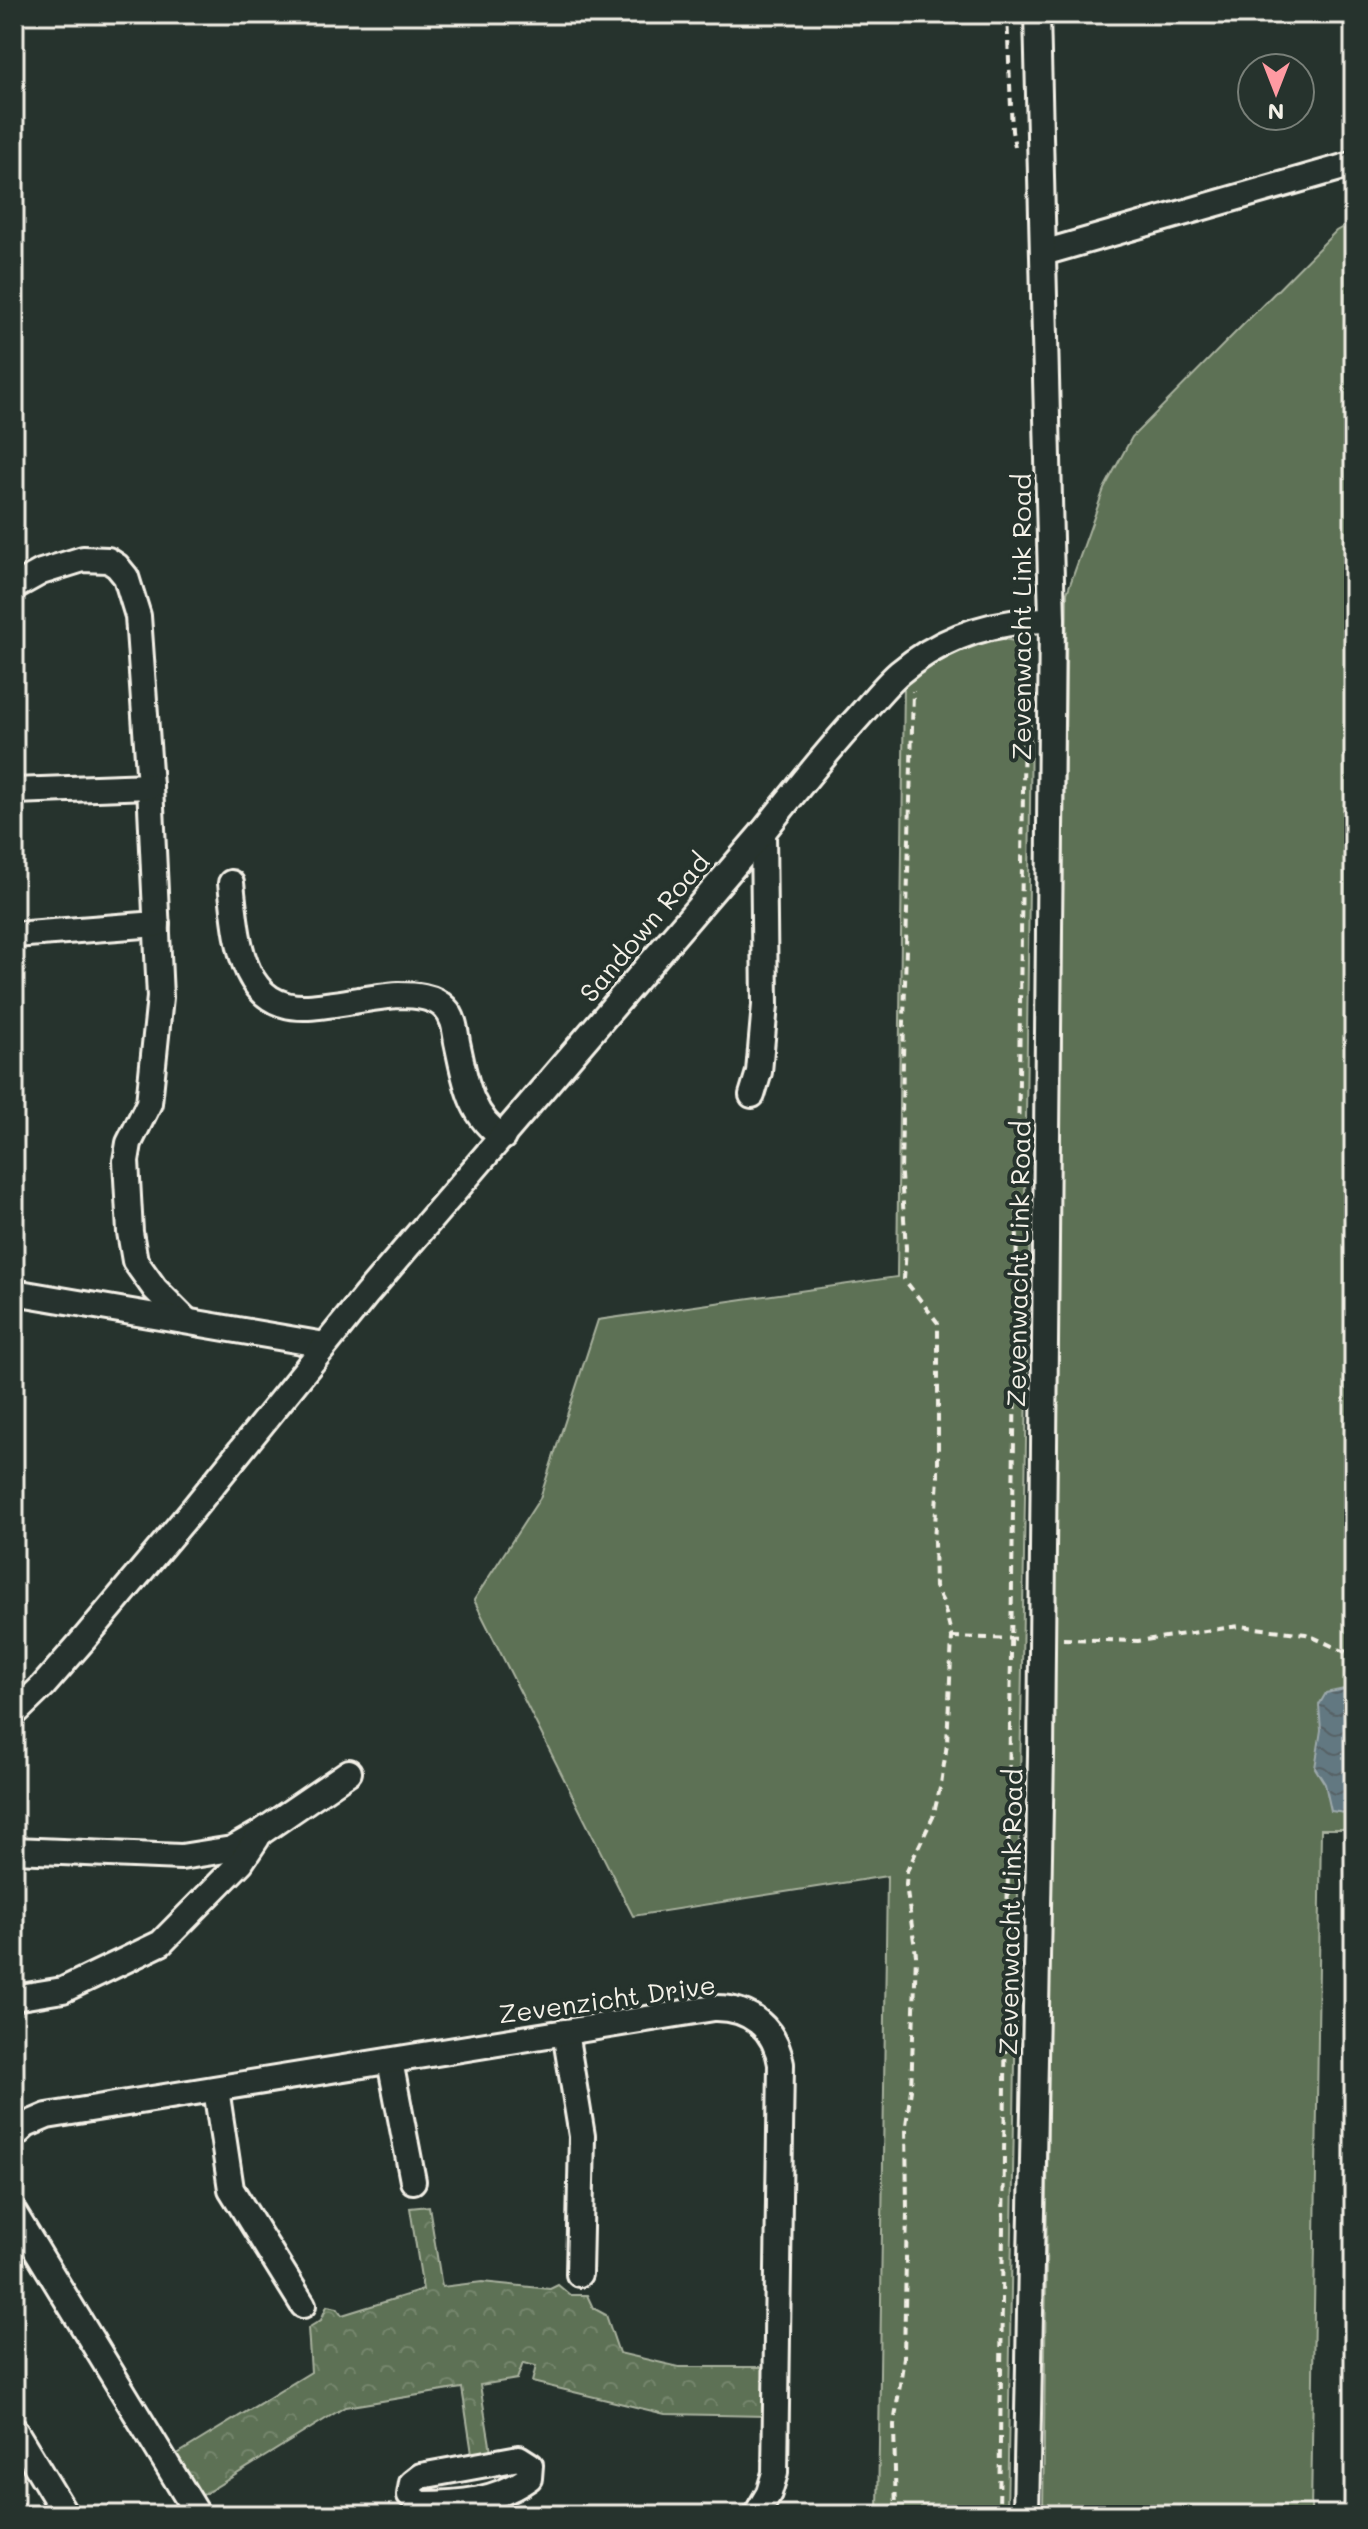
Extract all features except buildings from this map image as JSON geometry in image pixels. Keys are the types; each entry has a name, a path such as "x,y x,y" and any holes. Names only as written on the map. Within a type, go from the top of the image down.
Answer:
{"street":[{"name":"Zevenwacht Link Road","path":"1026,2515 1042,1639 1052,620 1037,14"},
{"path":"1043,253 1354,164"},
{"path":"14,587 41,572 83,559 108,560 126,577 138,616 160,997 149,1103 129,1143 126,1161 130,1232 135,1261 155,1289 187,1321"},
{"name":"Sandown Road","path":"14,1714 43,1686 164,1544 325,1345 763,832 820,760 897,675 953,638 1018,620 1052,620"},
{"path":"14,791 150,786"},
{"path":"752,1095 759,1072 765,1005 763,832"},
{"path":"231,883 237,933 245,965 258,988 270,1000 286,1006 305,1007 408,995 426,997 443,1005 453,1019 472,1103 490,1129 503,1137"},
{"path":"14,935 157,924"},
{"path":"14,1292 325,1345"},
{"path":"14,1850 181,1857 232,1849 349,1772"},
{"path":"14,1998 63,1990 161,1943 241,1862 260,1833"},
{"name":"Zevenzicht Drive","path":"14,2136 26,2125 47,2116 565,2032 726,2008 739,2010 761,2022 775,2041 781,2064 775,2473 769,2493 756,2515"},
{"path":"565,2032 582,2136 579,2274"},
{"path":"390,2061 413,2181"},
{"path":"216,2089 231,2189 303,2305"},
{"path":"14,2213 198,2515"},
{"path":"14,2429 66,2515"},
{"path":"519,2458 527,2461 531,2469 526,2481 481,2508 461,2504 421,2504 410,2495 416,2479 470,2467 519,2458"},
{"path":"470,2467 481,2508"}],"path":[{"path":"1007,14 1015,147"},
{"path":"999,2515 1025,647"},
{"path":"896,2515 894,2425 904,2357 906,2125 911,2090 916,1955 906,1885 907,1871 933,1817 941,1784 947,1744 952,1637 943,1602 935,1587 940,1394 938,1323 904,1279 906,1248 901,1175 911,664"},
{"path":"952,1637 1138,1641 1239,1626 1306,1634 1354,1656"}],"green space":[{"path":"1354,221 1354,1829 1321,1829 1311,2515 1043,2515 1067,593 1104,489 1132,437 1336,231"},
{"path":"989,636 1019,642 1031,726 1025,1198 1030,1213 1007,2515 878,2515 887,1876 633,1916 474,1600 540,1498 598,1320 897,1277 904,680"},
{"path":"429,2206 442,2287 482,2282 550,2289 558,2285 570,2295 587,2295 593,2308 606,2315 619,2353 679,2367 767,2367 766,2416 665,2414 532,2382 536,2366 523,2363 517,2379 480,2385 492,2457 473,2460 462,2388 345,2407 198,2498 174,2456 311,2372 308,2328 321,2320 327,2306 337,2308 342,2315 423,2290 410,2208"}],"water":[{"path":"1354,1689 1354,1814 1331,1811 1325,1784 1315,1768 1321,1730 1319,1705 1326,1693"}]}
